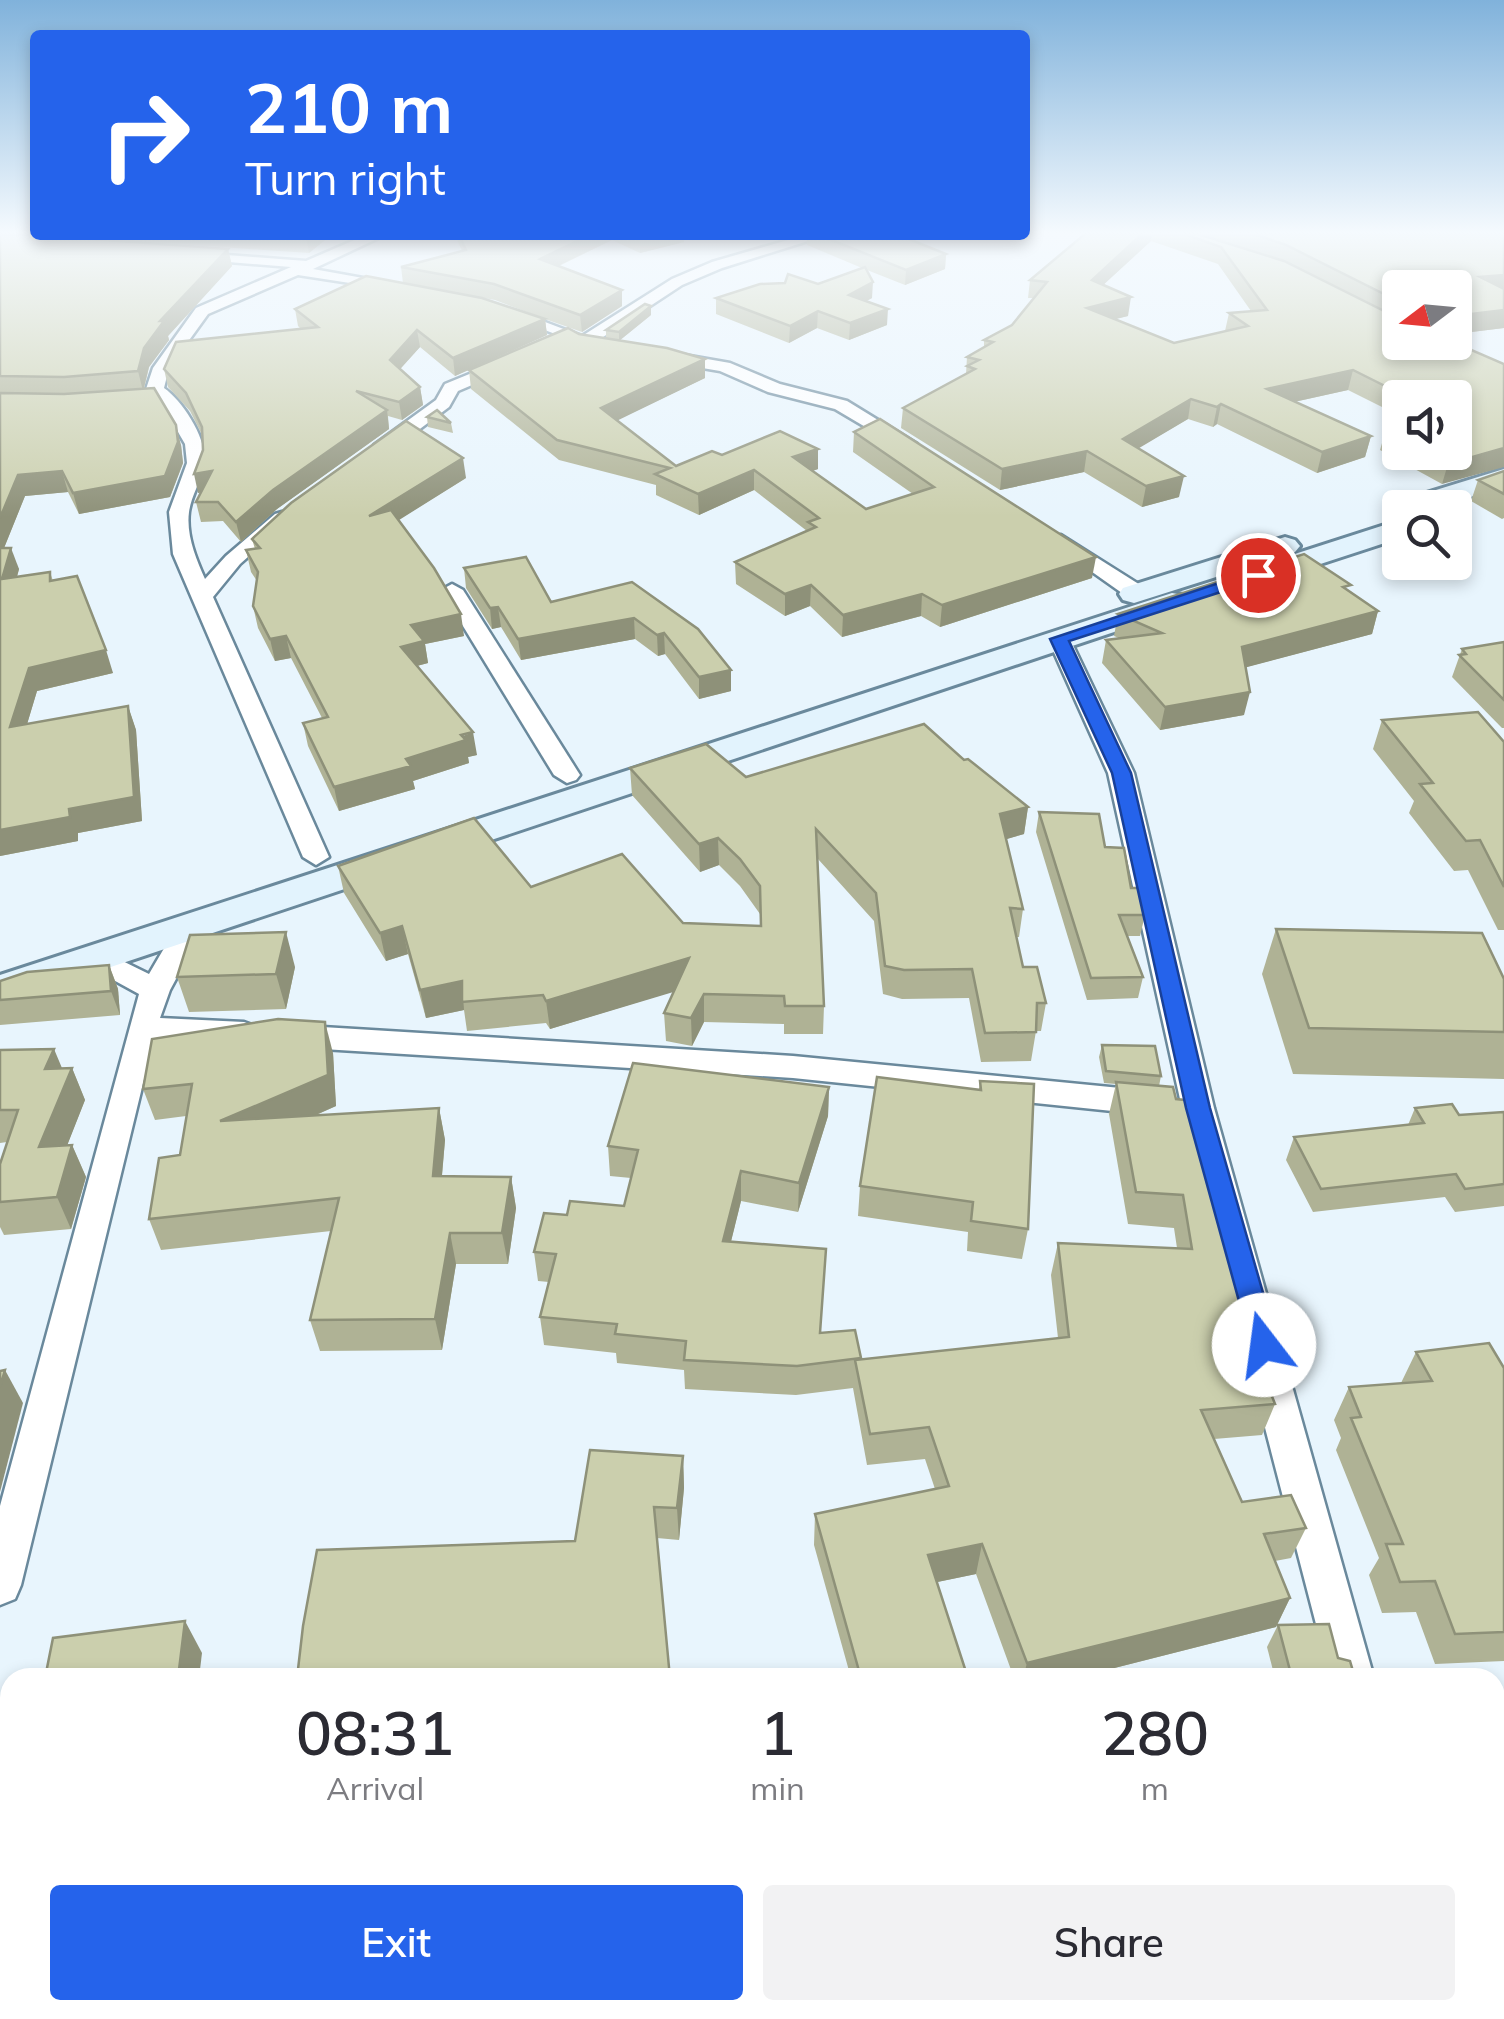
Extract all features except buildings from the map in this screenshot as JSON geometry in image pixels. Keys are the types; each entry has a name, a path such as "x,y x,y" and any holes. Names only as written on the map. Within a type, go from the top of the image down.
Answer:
{"street":[{"path":"190,328 161,368 155,389 167,398 194,444 196,464 179,512 183,554 316,857"},
{"path":"547,328 618,350"},
{"path":"360,463 443,403 451,388 595,328"},
{"path":"655,355 724,366 774,388 841,405 926,454"},
{"path":"139,400 167,398"},
{"path":"1462,490 1504,477"},
{"path":"1472,506 1504,496"},
{"path":"202,596 233,560 301,504"},
{"path":"0,962 568,775 1382,515"},
{"path":"1040,528 1137,593"},
{"path":"0,990 1382,536"},
{"path":"452,590 568,775"},
{"path":"1059,639 1121,773 1198,1108 1236,1234 1349,1668"},
{"path":"0,1585 142,1026 155,990 190,927"},
{"path":"96,958 155,990"},
{"path":"142,1026 793,1066 1198,1108"}],"route":[{"path":"1258,575 1059,639 1121,773 1198,1108 1264,1345"}]}
